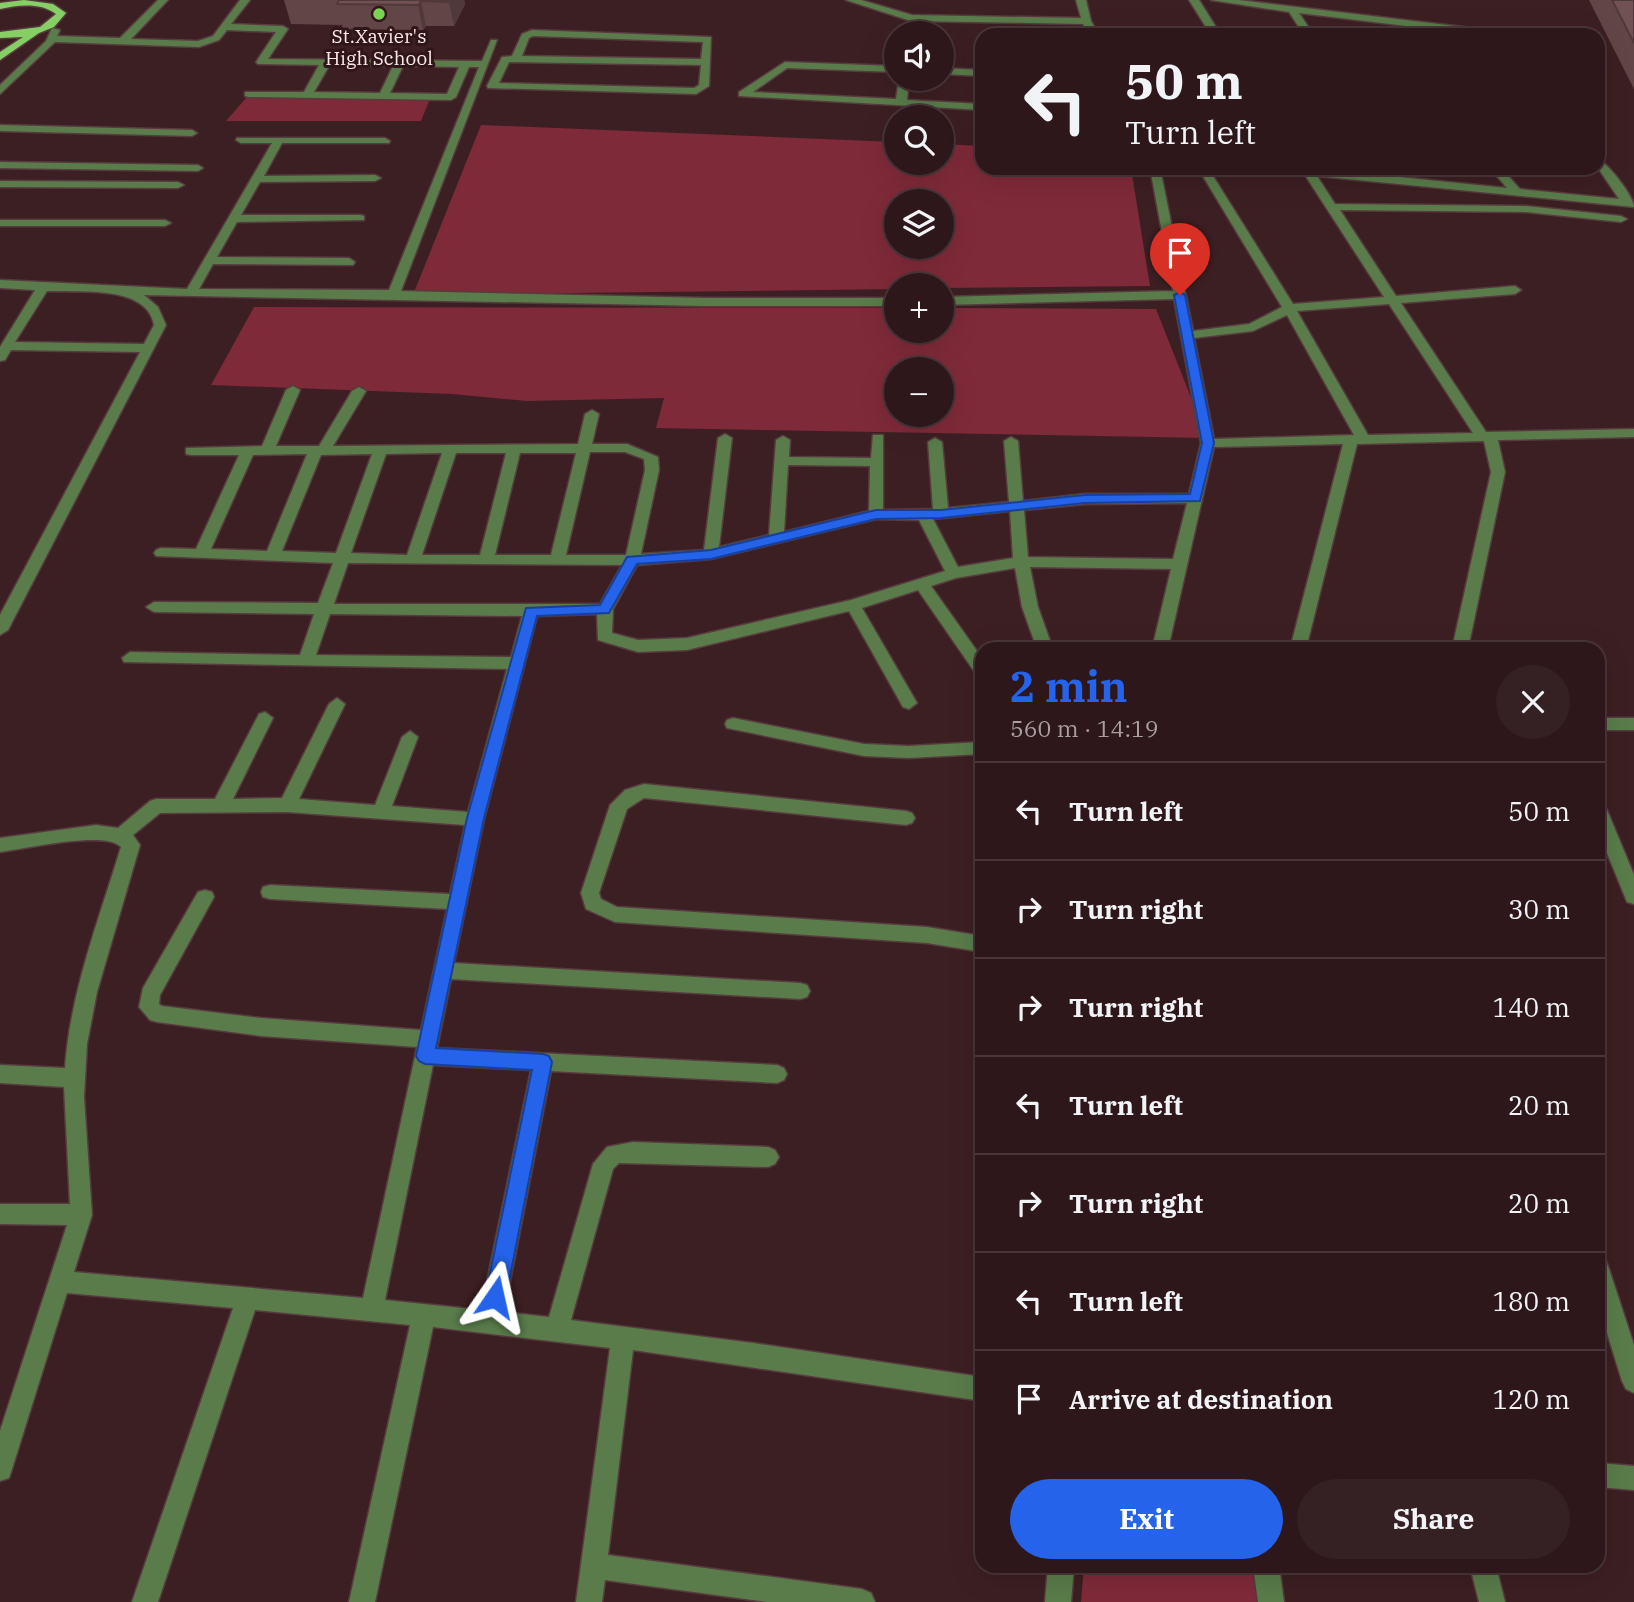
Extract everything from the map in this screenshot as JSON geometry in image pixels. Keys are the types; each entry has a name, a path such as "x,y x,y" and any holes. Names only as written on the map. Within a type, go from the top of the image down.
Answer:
{"main road":[{"path":"0,35 39,29 54,23 69,0"},
{"path":"1,6 30,1 52,4 61,13"},
{"path":"0,57 39,29"}],"street":[{"path":"121,43 163,0"},
{"path":"52,39 199,44 216,38 245,0"},
{"path":"851,0 911,18 1086,21"},
{"path":"1082,0 1090,28"},
{"path":"1194,0 1212,28"},
{"path":"1216,0 1447,28"},
{"path":"1319,13 1320,0"},
{"path":"1292,9 1304,28"},
{"path":"1364,18 1373,28"},
{"path":"0,91 28,66 52,39 56,32 54,23"},
{"path":"225,27 283,29 261,62 465,64 511,59 706,62"},
{"path":"537,33 704,37 708,39 706,62 704,86 696,91 492,86 525,36 537,33"},
{"path":"394,294 494,42"},
{"path":"263,73 270,62"},
{"path":"307,95 325,63"},
{"path":"383,96 400,63"},
{"path":"256,83 249,94 451,97 465,64"},
{"path":"884,69 785,65 743,94 975,107"},
{"path":"954,72 975,73"},
{"path":"901,103 902,91"},
{"path":"1,121 191,133"},
{"path":"241,140 385,141"},
{"path":"191,292 279,140"},
{"path":"0,165 198,168"},
{"path":"1605,170 1631,204"},
{"path":"1155,175 1208,443 1162,642"},
{"path":"1207,175 1289,308 1357,439 1300,642"},
{"path":"1311,175 1486,436 1498,472 1462,642"},
{"path":"1349,175 1631,204"},
{"path":"1409,175 1414,183"},
{"path":"1501,175 1517,193"},
{"path":"257,179 375,178"},
{"path":"0,184 178,185"},
{"path":"1332,207 1526,209 1621,219"},
{"path":"233,219 360,218"},
{"path":"0,222 165,223"},
{"path":"209,260 349,262"},
{"path":"0,284 130,291 394,294 652,302 884,302"},
{"path":"3,351 43,288"},
{"path":"1187,335 1248,330 1275,320 1289,308 1515,290"},
{"path":"0,630 160,325 159,317 149,303 130,291"},
{"path":"954,301 1180,295"},
{"path":"3,351 148,348"},
{"path":"267,451 293,390"},
{"path":"273,555 319,451 359,391"},
{"path":"557,561 592,414"},
{"path":"1208,443 1634,433"},
{"path":"711,554 725,438"},
{"path":"876,514 878,438"},
{"path":"776,540 783,440"},
{"path":"1011,441 1021,562 1030,607 1042,642"},
{"path":"935,442 941,514"},
{"path":"191,451 627,449 651,457 652,470 632,560 604,609 604,636 638,646 687,644 853,605 954,573 1021,562 1180,564"},
{"path":"306,660 380,450"},
{"path":"413,560 450,450"},
{"path":"486,560 514,450"},
{"path":"202,553 248,451"},
{"path":"782,461 877,462"},
{"path":"161,552 413,560 632,560 711,554 876,514 941,514 1085,499 1195,498"},
{"path":"924,515 943,557 954,573"},
{"path":"922,584 975,660"},
{"path":"853,605 909,703"},
{"path":"154,607 531,611 604,609"},
{"path":"372,1308 475,818 531,611"},
{"path":"130,659 516,663"},
{"path":"287,805 337,704"},
{"path":"221,805 265,718"},
{"path":"733,724 864,750 909,752 975,748"},
{"path":"1605,724 1634,724"},
{"path":"382,810 410,737"},
{"path":"906,818 644,791 631,795 619,805 590,893 593,904 615,914 927,935 975,943"},
{"path":"121,835 156,806 287,805 475,818"},
{"path":"1605,827 1634,897"},
{"path":"0,845 96,832 121,835 131,845 87,992 77,1044 74,1097 82,1215 0,1469"},
{"path":"270,892 458,902"},
{"path":"205,897 150,994 149,1007 157,1014 543,1062 777,1074"},
{"path":"443,970 800,991"},
{"path":"490,1323 543,1062"},
{"path":"0,1074 75,1078"},
{"path":"556,1330 604,1164 614,1154 633,1152 768,1157"},
{"path":"0,1214 82,1215"},
{"path":"62,1282 372,1308 623,1338 975,1388"},
{"path":"1605,1291 1634,1381"},
{"path":"145,1602 248,1297"},
{"path":"362,1602 424,1315"},
{"path":"589,1602 623,1338"},
{"path":"1605,1476 1634,1478"},
{"path":"594,1566 862,1602"},
{"path":"1058,1602 1060,1573"},
{"path":"1267,1573 1271,1602"},
{"path":"1485,1573 1492,1602"}],"shaded area":[{"path":"432,94 421,121 226,121 247,97"},
{"path":"481,125 884,142 884,175 954,175 954,145 975,146 975,175 1132,175 1150,286 954,288 954,273 884,273 884,289 413,295"},
{"path":"254,307 884,308 884,343 954,343 954,308 1156,309 1207,438 656,428 664,398 527,401 452,394 211,385"},
{"path":"1083,1573 1253,1573 1257,1602 1081,1602"}],"building":[{"path":"339,0 450,0 421,1 418,5 337,4"},
{"path":"1612,0 1634,0 1634,43"}],"place":[{"name":"St.Xavier's High School","path":"379,14"}],"route":[{"path":"495,1297 543,1062 425,1056 475,818 531,611 604,609 632,560 711,554 876,514 941,514 1085,499 1195,498 1208,443 1180,295"}]}
